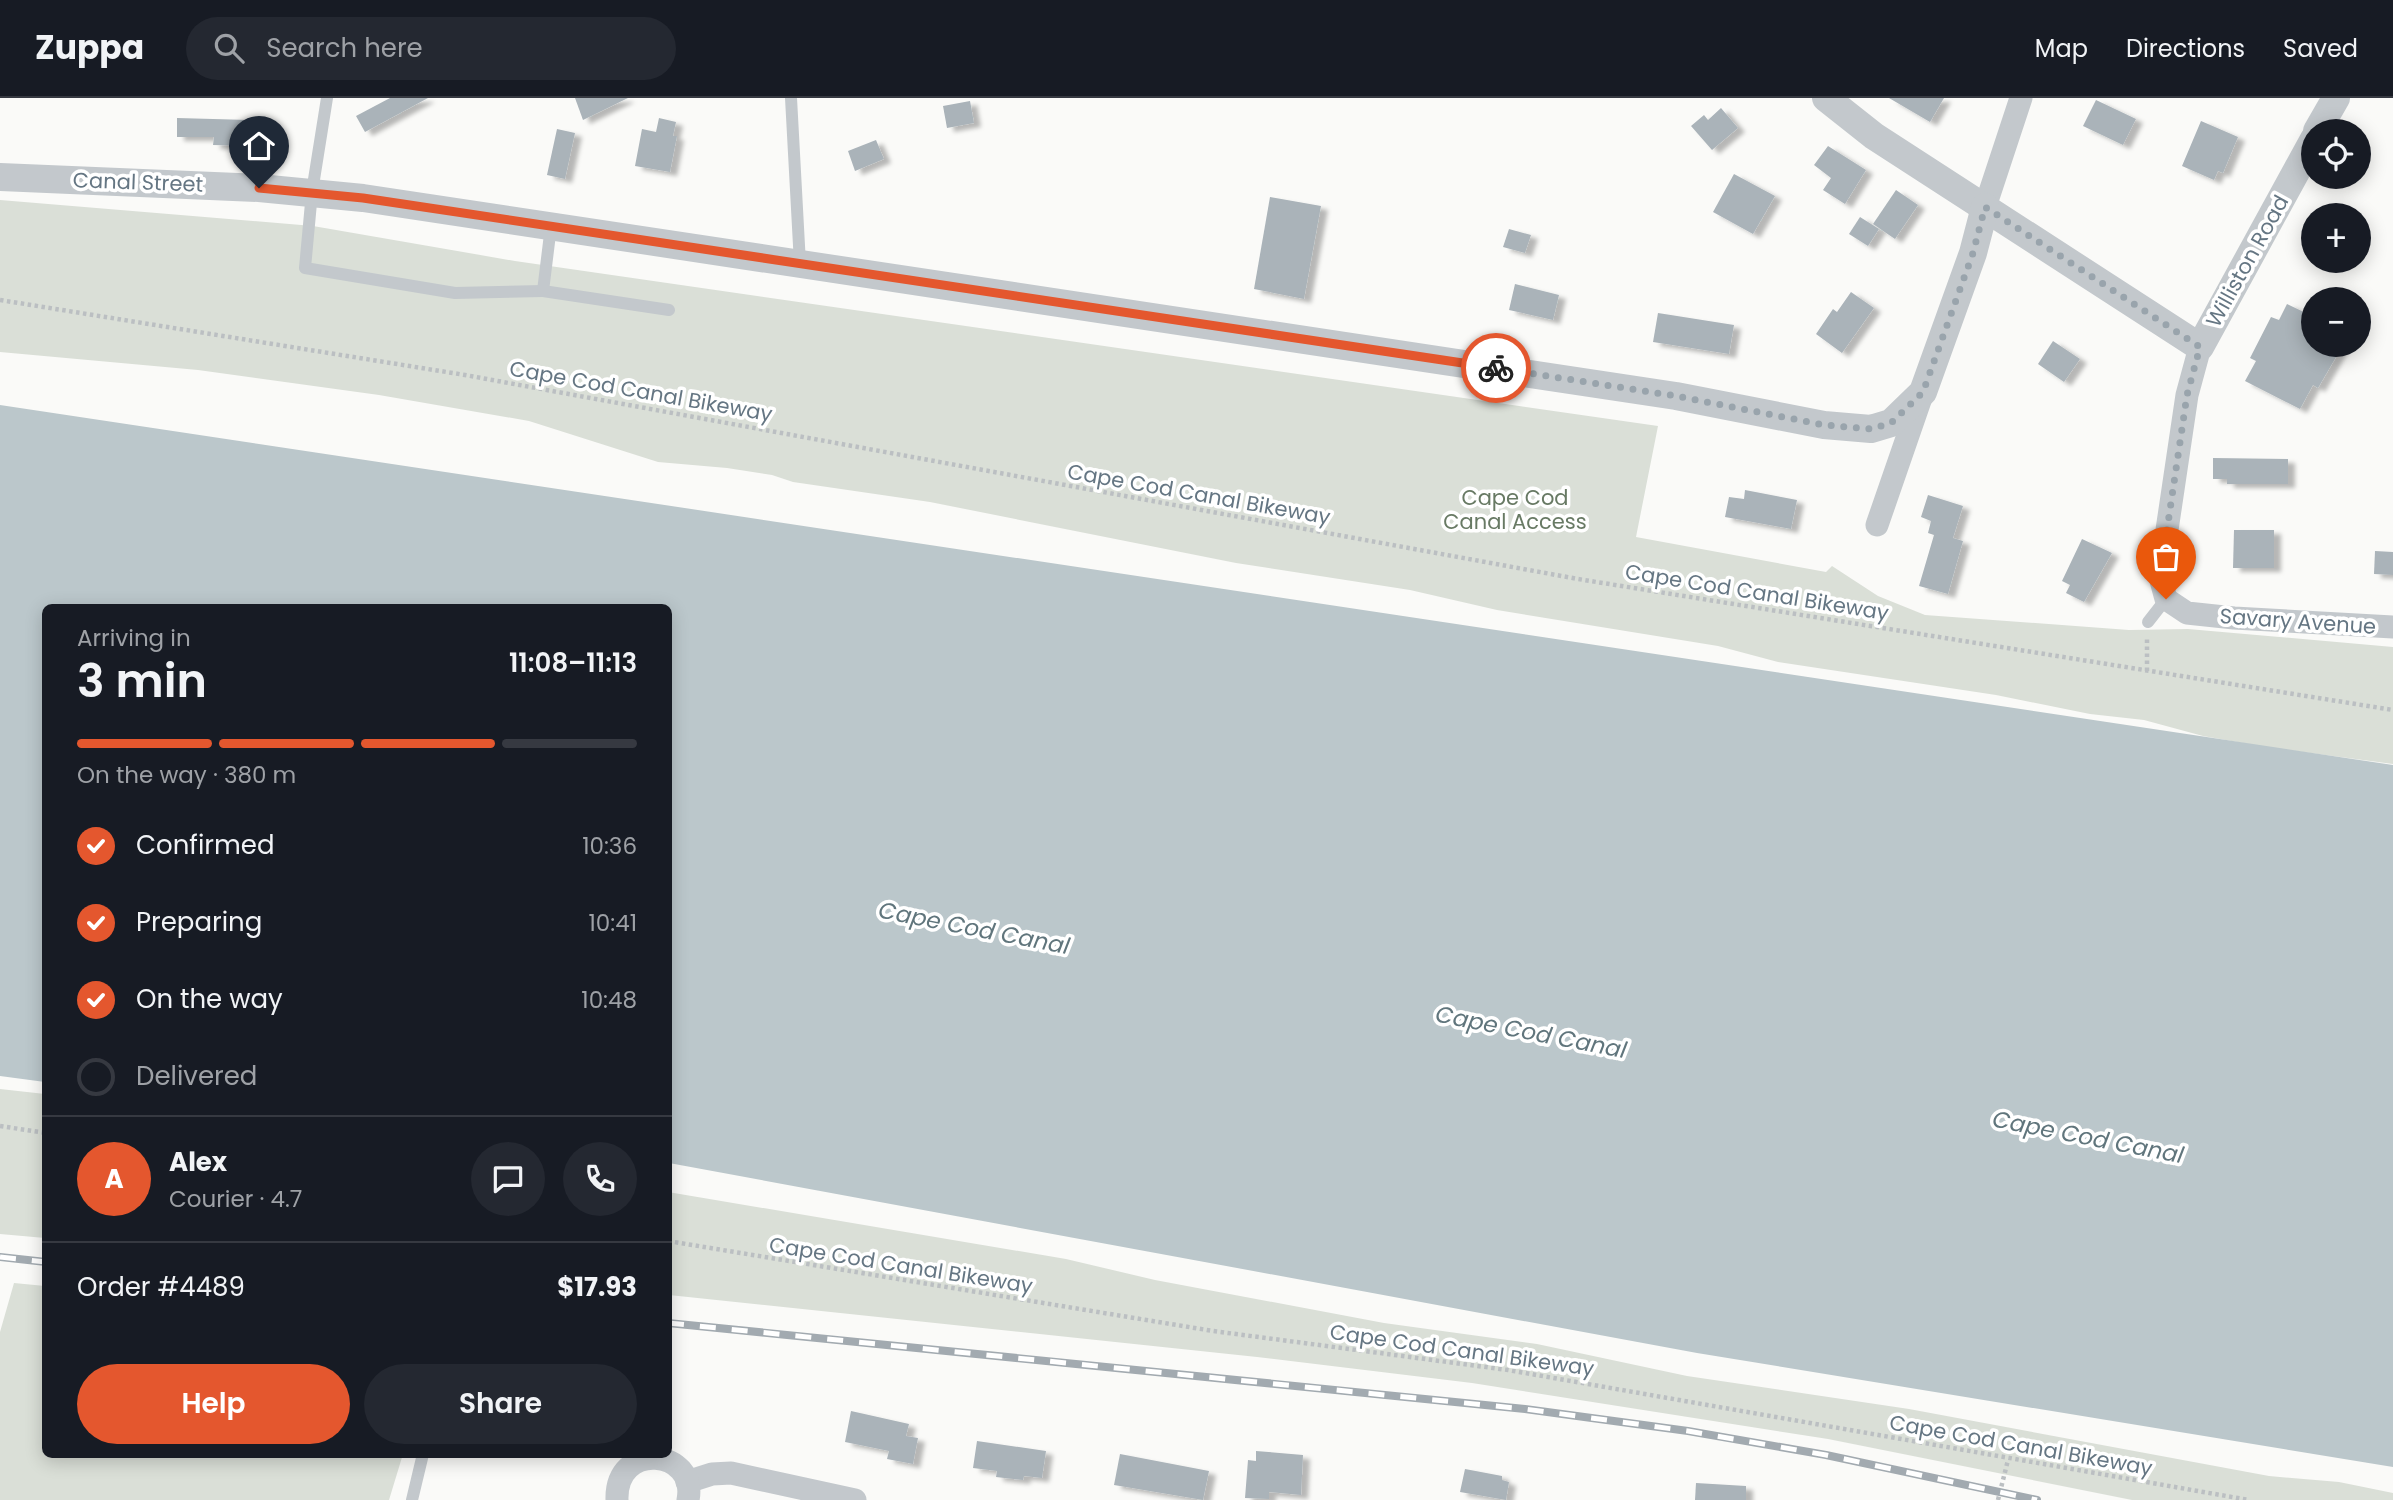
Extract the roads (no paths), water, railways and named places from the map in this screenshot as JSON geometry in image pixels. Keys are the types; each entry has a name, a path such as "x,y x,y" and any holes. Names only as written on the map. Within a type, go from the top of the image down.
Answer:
{"street":[{"path":"1826,98 1874,136 2200,347 2187,395 2160,577 2166,599"},
{"path":"1877,525 1973,253 1985,207 2021,98"},
{"path":"2325,119 2336,98"},
{"name":"Williston Road","path":"2200,347 2301,163"},
{"name":"Canal Street","path":"0,177 312,192 1676,396 1836,427 1871,429 1891,423 1923,392"},
{"name":"Savary Avenue","path":"2166,599 2188,612 2234,618 2393,627"},
{"path":"617,1500 620,1477 638,1461 646,1458"},
{"path":"653,1458 673,1463 687,1491 712,1474 731,1474 855,1500"}],"lane":[{"path":"327,98 312,192 305,268 455,293 543,290 669,310"},
{"path":"791,98 800,264"},
{"path":"543,290 551,226"},
{"path":"2148,622 2166,599"},
{"path":"412,1500 422,1458"}],"water":[{"name":"Cape Cod Canal","path":"0,405 2393,765 2393,1467 1697,1353 672,1164 672,604 42,604 42,1082 0,1076"}],"railway":[{"path":"0,1257 42,1262"},
{"path":"672,1323 1525,1409 1688,1431 1826,1455 2037,1500"}],"park label":[{"name":"Cape Cod Canal Access","path":"1515,509"}]}
